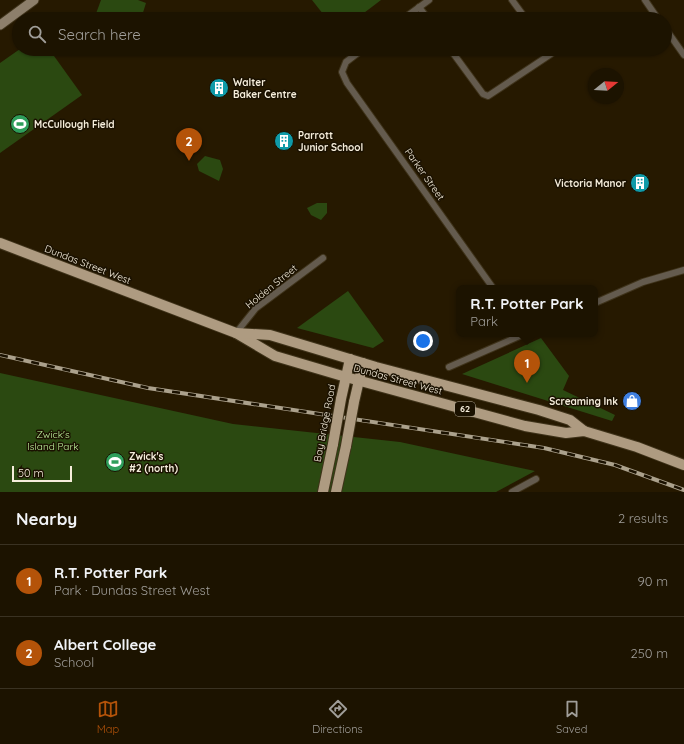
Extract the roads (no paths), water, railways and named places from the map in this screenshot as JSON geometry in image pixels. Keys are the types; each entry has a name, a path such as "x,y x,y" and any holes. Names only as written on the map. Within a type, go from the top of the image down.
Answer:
{"main road":[{"path":"18,12 34,0"},
{"path":"0,25 12,16"},
{"name":"Dundas Street West","path":"0,243 236,333 275,356 526,426 566,433 584,431"},
{"name":"Dundas Street West","path":"236,333 270,335 350,359 564,418 570,420 584,431 637,447 684,465"},
{"name":"Bay Bridge Road","path":"323,492 350,359"},
{"path":"336,492 362,362"}],"street":[{"path":"412,12 430,0"},
{"path":"512,0 521,12"},
{"path":"645,0 653,12"},
{"path":"419,7 423,12"},
{"path":"672,38 684,55"},
{"name":"Parker Street","path":"354,56 346,62 342,72 347,83 491,285"},
{"path":"455,56 483,94 488,96 548,56"},
{"name":"Holden Street","path":"236,333 256,308 322,258"},
{"path":"598,302 643,282 684,270"},
{"path":"449,367 517,337"},
{"path":"512,492 536,479"}],"railway":[{"path":"0,355 148,388 544,448 615,465 684,490"}],"place":[{"name":"Walter Baker Centre","path":"219,88"},
{"name":"McCullough Field","path":"20,124"},
{"name":"Parrott Junior School","path":"284,141"},
{"name":"Albert College","path":"189,161"},
{"name":"Victoria Manor","path":"640,183"},
{"name":"R.T. Potter Park","path":"527,383"},
{"name":"Screaming Ink","path":"632,401"},
{"name":"Zwick's #2 (north)","path":"115,462"}],"park label":[{"name":"Zwick's Island Park","path":"53,440"}]}
